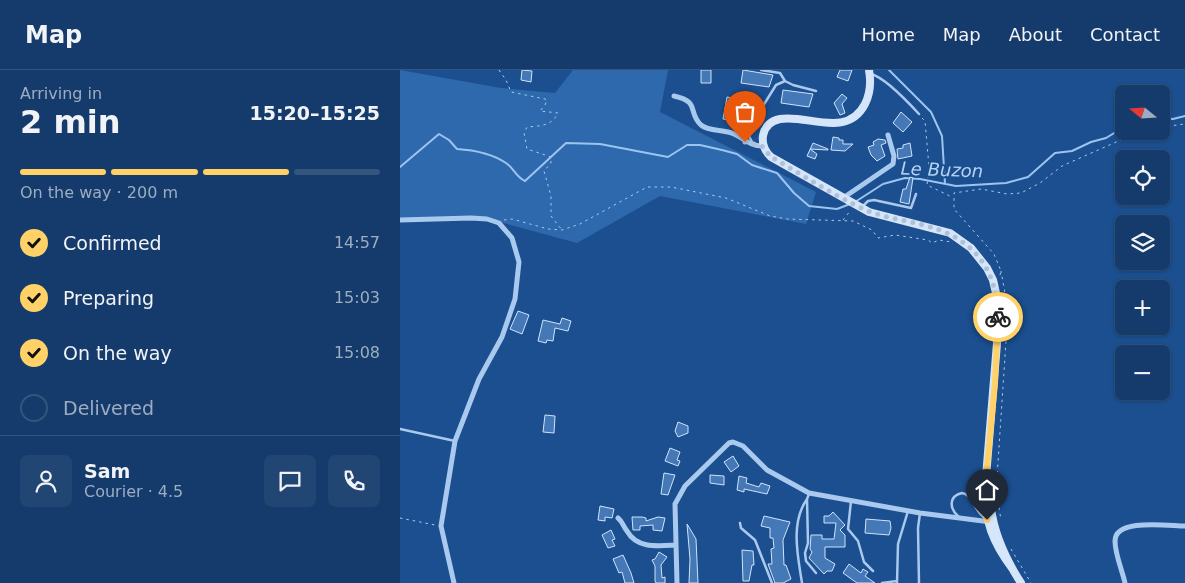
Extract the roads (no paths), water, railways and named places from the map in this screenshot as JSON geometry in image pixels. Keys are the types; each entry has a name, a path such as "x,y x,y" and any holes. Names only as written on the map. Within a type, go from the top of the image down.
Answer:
{"main road":[{"path":"869,72 866,101 854,116 841,122 828,124 780,119 767,126 758,146 771,157 852,203 880,215 939,230 960,240 980,257 993,280 998,306 989,457 985,489 987,520 999,551 1021,583"},
{"path":"989,457 990,502 1012,568"}],"street":[{"path":"674,96 684,98 691,103 696,121 703,127 735,134 745,142 758,146"},
{"path":"852,203 892,164 894,156 888,135"},
{"path":"400,220 487,219 499,223 512,238 517,249 519,273 515,299 502,337 479,379 455,441 441,526 454,583"},
{"path":"677,583 675,504 685,486 728,443 734,442 743,446 767,470 809,493 920,513 987,520 998,526"},
{"path":"618,518 622,521 633,539 643,545 676,545"},
{"path":"1125,583 1115,542 1121,529 1130,525 1185,526"}],"lane":[{"path":"761,70 780,73 785,81 816,91"},
{"path":"869,72 877,76 904,98 919,114"},
{"path":"758,146 748,134 750,127 776,85 785,81"},
{"path":"852,203 874,200 911,208 916,194"},
{"path":"400,429 455,441"},
{"path":"802,583 798,569 797,538 800,509 809,493"},
{"path":"960,518 954,512 951,503 955,496 962,493 969,496 977,513 987,520"},
{"path":"807,499 808,543 805,553 806,560 816,573"},
{"path":"852,500 848,515 848,530 858,542 864,562 873,570"},
{"path":"882,583 897,582 898,544 908,511"},
{"path":"919,583 918,528 920,513"},
{"path":"740,523 741,528 755,540 772,583"}],"waterway":[{"path":"889,70 931,112 942,136 945,184"},
{"name":"Le Buzon","path":"1170,119 1185,116"},
{"name":"Le Buzon","path":"855,202 883,184 905,178 956,186 1006,183 1028,177 1055,153 1072,151 1115,132"},
{"name":"Le Buzon","path":"400,167 439,134 449,140 457,149 482,153 500,160 509,165 525,181 566,143 600,144 668,157 687,145 700,145 737,154 752,165 777,173 794,193 809,206 837,209 850,204"}]}
